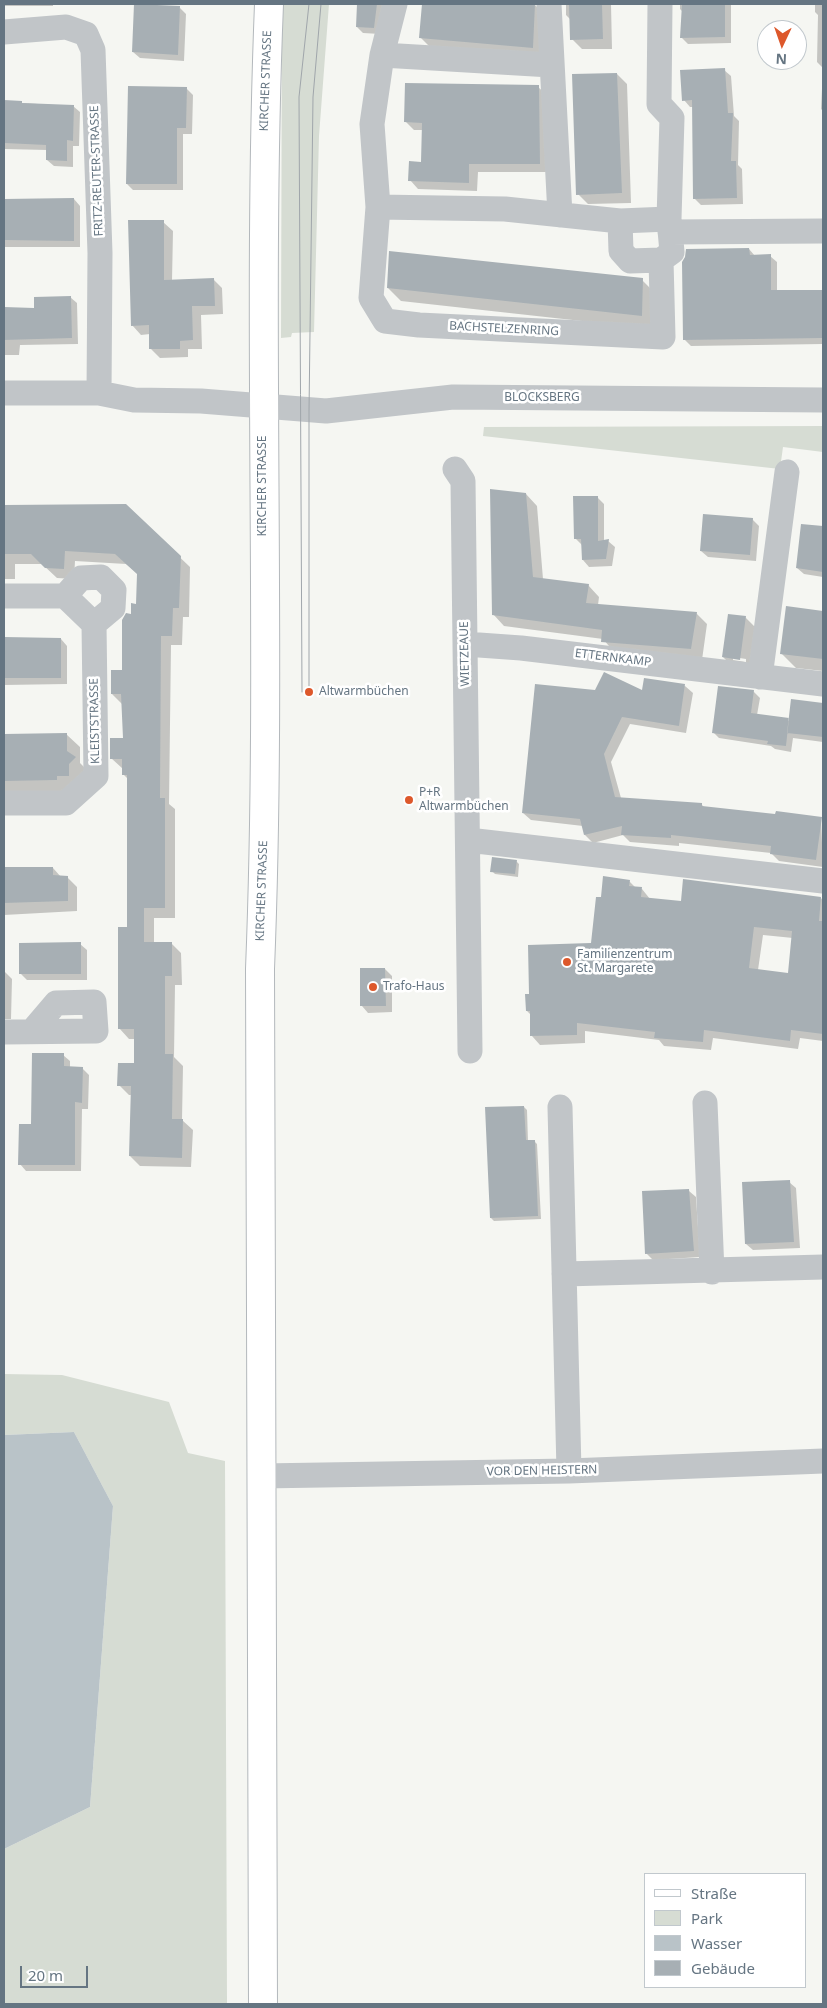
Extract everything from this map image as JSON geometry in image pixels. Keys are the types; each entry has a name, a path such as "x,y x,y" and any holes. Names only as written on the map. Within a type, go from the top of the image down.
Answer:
{"main road":[{"name":"KIRCHER STRASSE","path":"262,2004 260,969 264,742 263,406 265,110 269,4"}],"street":[{"name":"BACHSTELZENRING","path":"395,4 382,55 372,124 378,207 371,298 385,321 419,325 663,337 661,260 672,252 670,226 672,118 659,104 660,4"},
{"path":"549,4 560,215"},
{"name":"FRITZ-REUTER-STRASSE","path":"4,32 66,27 86,34 93,50 100,253 99,393"},
{"path":"382,55 551,65"},
{"path":"378,207 505,209 670,226 823,230"},
{"path":"620,221 621,251 630,261 661,260"},
{"name":"BLOCKSBERG","path":"4,393 99,393 134,400 201,401 326,411 453,398 823,400"},
{"name":"WIETZEAUE","path":"455,469 463,481 470,1052"},
{"path":"760,677 787,472"},
{"path":"4,596 64,596 94,624 113,608 114,590 101,577 82,578 64,596"},
{"name":"KLEISTSTRASSE","path":"4,803 66,803 96,776 94,624"},
{"name":"ETTERNKAMP","path":"465,644 586,655 823,684"},
{"path":"468,840 823,881"},
{"path":"4,1032 33,1030"},
{"path":"705,1103 712,1272"},
{"path":"560,1107 569,1471"},
{"path":"564,1274 712,1272 823,1267"},
{"name":"VOR DEN HEISTERN","path":"261,1476 569,1471 823,1461"}],"green space":[{"path":"282,4 329,4 319,136 314,332 292,333 291,337 281,338"},
{"path":"823,426 823,452 783,447 780,469 483,436 484,427"},
{"path":"4,1374 62,1375 169,1402 188,1453 225,1461 227,2004 4,2004 4,1849 90,1807 113,1506 74,1432 4,1435"}],"water":[{"path":"74,1432 113,1506 90,1807 4,1849 4,1435"}],"building":[{"path":"134,4 180,6 178,55 132,52"},
{"path":"357,4 377,4 374,28 356,27"},
{"path":"422,4 535,4 533,48 419,38"},
{"path":"569,4 602,4 603,39 570,40"},
{"path":"682,4 725,4 725,37 680,38"},
{"path":"725,68 728,113 733,113 731,161 736,161 737,198 693,199 692,100 682,101 680,70"},
{"path":"617,73 622,193 576,195 572,74"},
{"path":"405,83 539,85 540,164 469,164 469,183 408,181 409,161 421,162 422,123 404,122"},
{"path":"128,86 187,87 186,128 177,128 177,184 126,184"},
{"path":"4,100 22,101 22,103 74,105 73,141 67,140 67,161 46,160 46,145 4,143"},
{"path":"74,198 74,241 4,240 4,199"},
{"path":"128,220 164,220 164,280 214,278 215,306 192,306 193,340 180,341 180,349 149,349 149,325 131,326"},
{"path":"749,248 750,255 771,254 771,290 822,290 823,338 683,340 682,262 686,249"},
{"path":"389,251 643,278 642,316 387,288"},
{"path":"71,296 72,338 4,340 4,307 34,308 34,297"},
{"path":"490,489 526,493 533,577 589,584 586,603 697,612 691,649 601,642 602,630 492,615"},
{"path":"573,496 598,496 598,541 609,539 606,559 582,560 581,539 574,539"},
{"path":"126,504 181,556 179,608 173,608 172,636 161,636 160,798 165,798 165,908 144,908 144,942 172,942 172,976 165,976 165,1054 173,1054 172,1119 183,1119 182,1158 129,1156 131,1086 117,1086 118,1063 134,1063 134,1029 118,1029 118,927 127,927 127,775 122,775 122,759 110,759 110,738 123,738 121,694 111,694 111,670 122,670 122,620 126,613 131,614 131,603 136,604 137,574 115,554 65,551 64,569 45,568 31,554 4,554 4,505"},
{"path":"703,514 753,518 750,555 700,551"},
{"path":"801,524 823,526 823,572 796,568"},
{"path":"786,606 823,611 823,659 780,654"},
{"path":"728,614 746,616 740,660 722,657"},
{"path":"4,637 61,638 61,678 4,678"},
{"path":"604,672 642,690 644,678 685,684 679,726 622,717 604,754 615,797 702,803 702,806 775,814 776,811 822,817 816,860 770,854 771,846 671,835 671,838 621,835 622,826 584,835 580,819 522,813 535,684 595,690"},
{"path":"718,686 754,690 751,713 789,718 786,746 767,744 768,741 712,733"},
{"path":"791,699 823,703 823,737 787,733"},
{"path":"67,733 67,751 76,757 69,764 69,776 57,776 57,780 4,781 4,734"},
{"path":"492,857 517,860 515,874 490,872"},
{"path":"4,867 53,867 53,875 68,876 68,901 4,903"},
{"path":"603,876 630,880 629,886 642,887 641,897 681,901 683,879 821,897 819,921 823,921 823,1034 791,1030 790,1041 704,1030 703,1042 654,1038 655,1032 577,1023 577,1035 530,1036 530,1011 526,1011 525,994 529,994 528,945 591,943 596,897 601,897","holes":["754,927 792,931 788,973 749,968"]},
{"path":"81,942 81,974 19,974 19,943"},
{"name":"Trafo-Haus","path":"360,968 385,968 386,1006 360,1006"},
{"path":"32,1053 64,1053 64,1066 83,1067 82,1103 75,1102 75,1165 18,1165 19,1124 31,1124"},
{"path":"524,1106 526,1140 535,1140 538,1216 490,1218 485,1107"},
{"path":"790,1180 794,1242 745,1244 742,1182"},
{"path":"689,1189 694,1251 645,1254 642,1191"}],"tram line":[{"path":"302,692 299,97 309,4"},
{"path":"309,692 309,411 313,97 321,4"}],"place":[{"name":"Altwarmbüchen","path":"309,692"},
{"name":"P+R Altwarmbüchen","path":"409,800"},
{"name":"Familienzentrum St. Margarete","path":"567,962"},
{"name":"Trafo-Haus","path":"373,987"}]}
